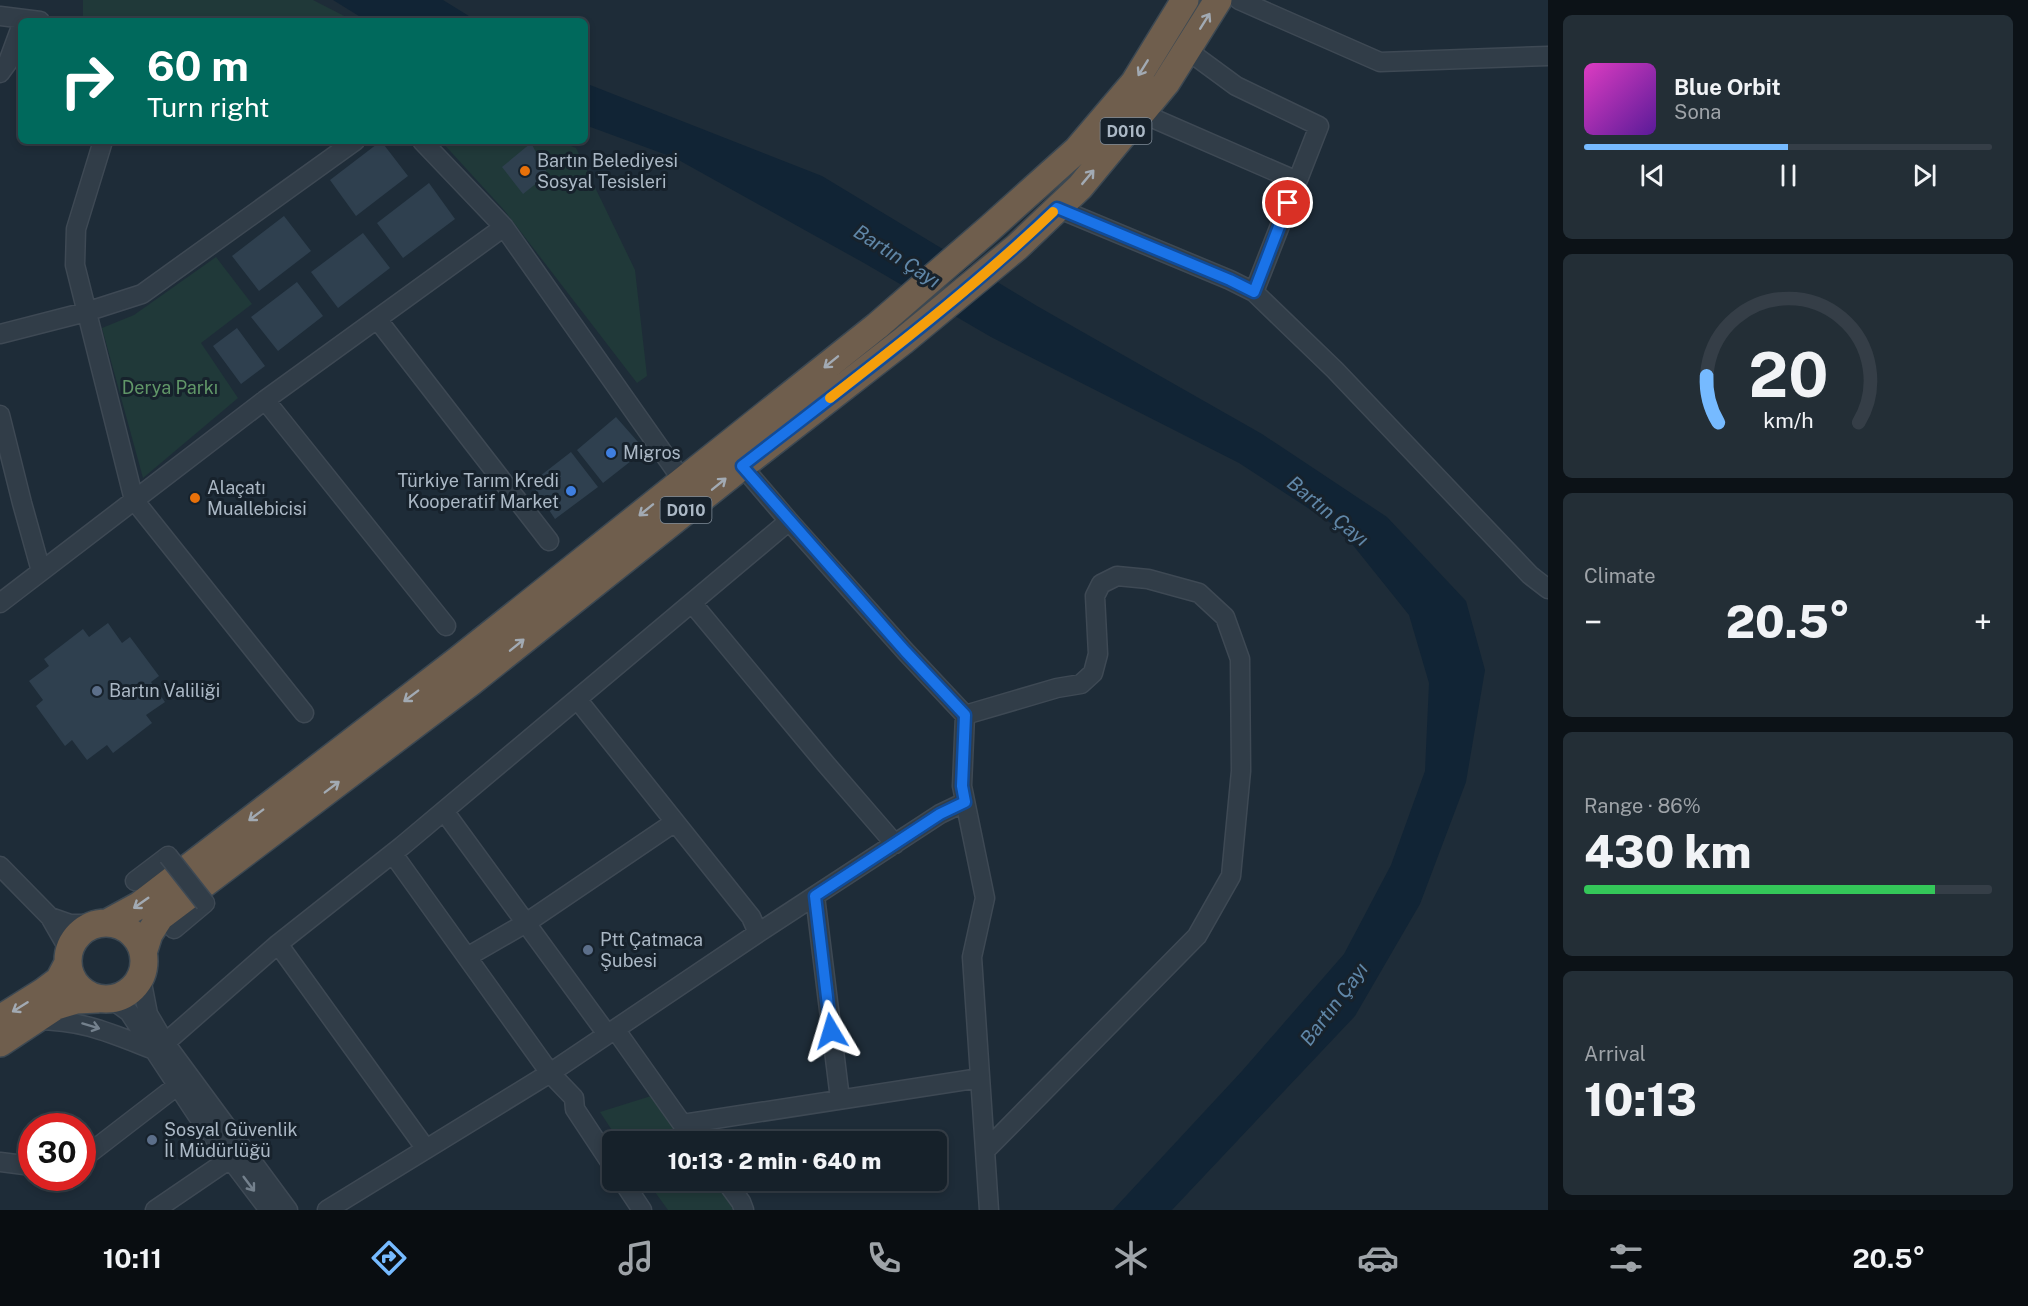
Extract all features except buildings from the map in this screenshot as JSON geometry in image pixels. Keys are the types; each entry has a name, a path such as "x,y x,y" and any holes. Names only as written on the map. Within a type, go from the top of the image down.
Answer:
{"highway":[{"name":"D010","path":"464,671 683,481 877,326 1077,150 1134,83 1185,0"},
{"name":"D010","path":"464,671 742,466 903,341 1017,247 1080,187 1166,83 1218,0"},
{"path":"0,1020 59,980 75,939 84,930 140,905 464,671"},
{"path":"0,1044 56,1006 76,1000 105,999 133,988 142,965 149,934 160,917 464,671"},
{"path":"101,924 120,925 130,932 139,941 142,965"},
{"path":"69,957 70,975 77,986 87,994 105,999"}],"street":[{"path":"1239,0 1380,62 1548,56"},
{"path":"0,16 18,20"},
{"path":"0,73 18,41"},
{"path":"1187,50 1236,86 1319,126 1254,292"},
{"path":"1141,113 1297,181"},
{"path":"102,144 76,229 75,265 134,500 304,713"},
{"path":"0,334 86,312 142,294 351,144"},
{"path":"425,144 504,227 683,481"},
{"path":"1057,208 1254,292 1335,370 1530,575 1548,590"},
{"path":"0,603 265,400 504,227"},
{"path":"377,319 549,541"},
{"path":"265,400 446,626"},
{"path":"0,416 41,571"},
{"path":"742,466 905,651 965,715 962,786 985,898 972,957 989,1210"},
{"path":"160,1047 278,944 393,854 789,521"},
{"path":"965,715 1057,688 1081,684 1094,673 1098,654 1095,596 1101,584 1117,576 1148,579 1198,593 1225,617 1240,658 1241,771 1231,876 1197,936 985,1151"},
{"path":"692,603 895,844"},
{"path":"578,699 752,917 758,933"},
{"path":"327,1210 550,1072 940,814 965,802"},
{"path":"444,811 526,923 687,1131"},
{"path":"467,957 526,923 675,822"},
{"path":"393,854 550,1072 574,1098 575,1108 602,1150"},
{"path":"135,881 168,856 206,903 174,929"},
{"path":"0,866 50,917 69,957"},
{"path":"815,896 840,1099"},
{"path":"50,917 70,924 101,924"},
{"path":"278,944 426,1149"},
{"path":"142,965 148,1014 178,1085 198,1115 288,1210"},
{"path":"105,999 129,1012 160,1047 237,1154 269,1210"},
{"path":"33,1020 59,1020 85,1024 160,1047"},
{"path":"683,1125 980,1078"},
{"path":"96,1148 178,1085"},
{"path":"155,1210 237,1154"},
{"path":"0,1162 18,1164"},
{"path":"629,1191 642,1210"},
{"path":"733,1191 744,1210"}],"green space":[{"path":"83,0 313,0 348,18 83,18"},
{"path":"444,144 566,144 576,148 635,270 647,376 637,383 504,210"},
{"name":"Derya Parkı","path":"216,257 252,304 201,343 238,398 143,478 102,328 134,315"},
{"path":"651,1096 680,1131 612,1131 600,1112"},
{"path":"654,1191 726,1191 740,1210 668,1210"}],"water":[{"path":"333,0 443,0 472,18 362,18"},
{"name":"Bartın Çayı","path":"588,84 822,176 1037,306 1262,434 1387,517 1466,601 1485,670 1466,782 1420,904 1355,1016 1172,1210 1113,1210 1242,1071 1344,954 1391,865 1425,771 1429,683 1409,615 1340,529 1239,463 991,337 675,158 588,126"}],"slow traffic":[{"path":"830,398 1017,247 1053,212"}],"place":[{"name":"Bartın Belediyesi Sosyal Tesisleri","path":"525,171"},
{"name":"Migros","path":"611,453"},
{"name":"Türkiye Tarım Kredi Kooperatif Market","path":"571,491"},
{"name":"Alaçatı Muallebicisi","path":"195,498"},
{"name":"Bartın Valiliği","path":"97,691"},
{"name":"Ptt Çatmaca Şubesi","path":"588,950"},
{"name":"Sosyal Güvenlik İl Müdürlüğü","path":"152,1140"}],"route":[{"path":"831,1031 815,896 940,814 965,802 962,786 965,715 905,651 742,466 903,341 1017,247 1057,208 1254,292 1288,203"}]}
